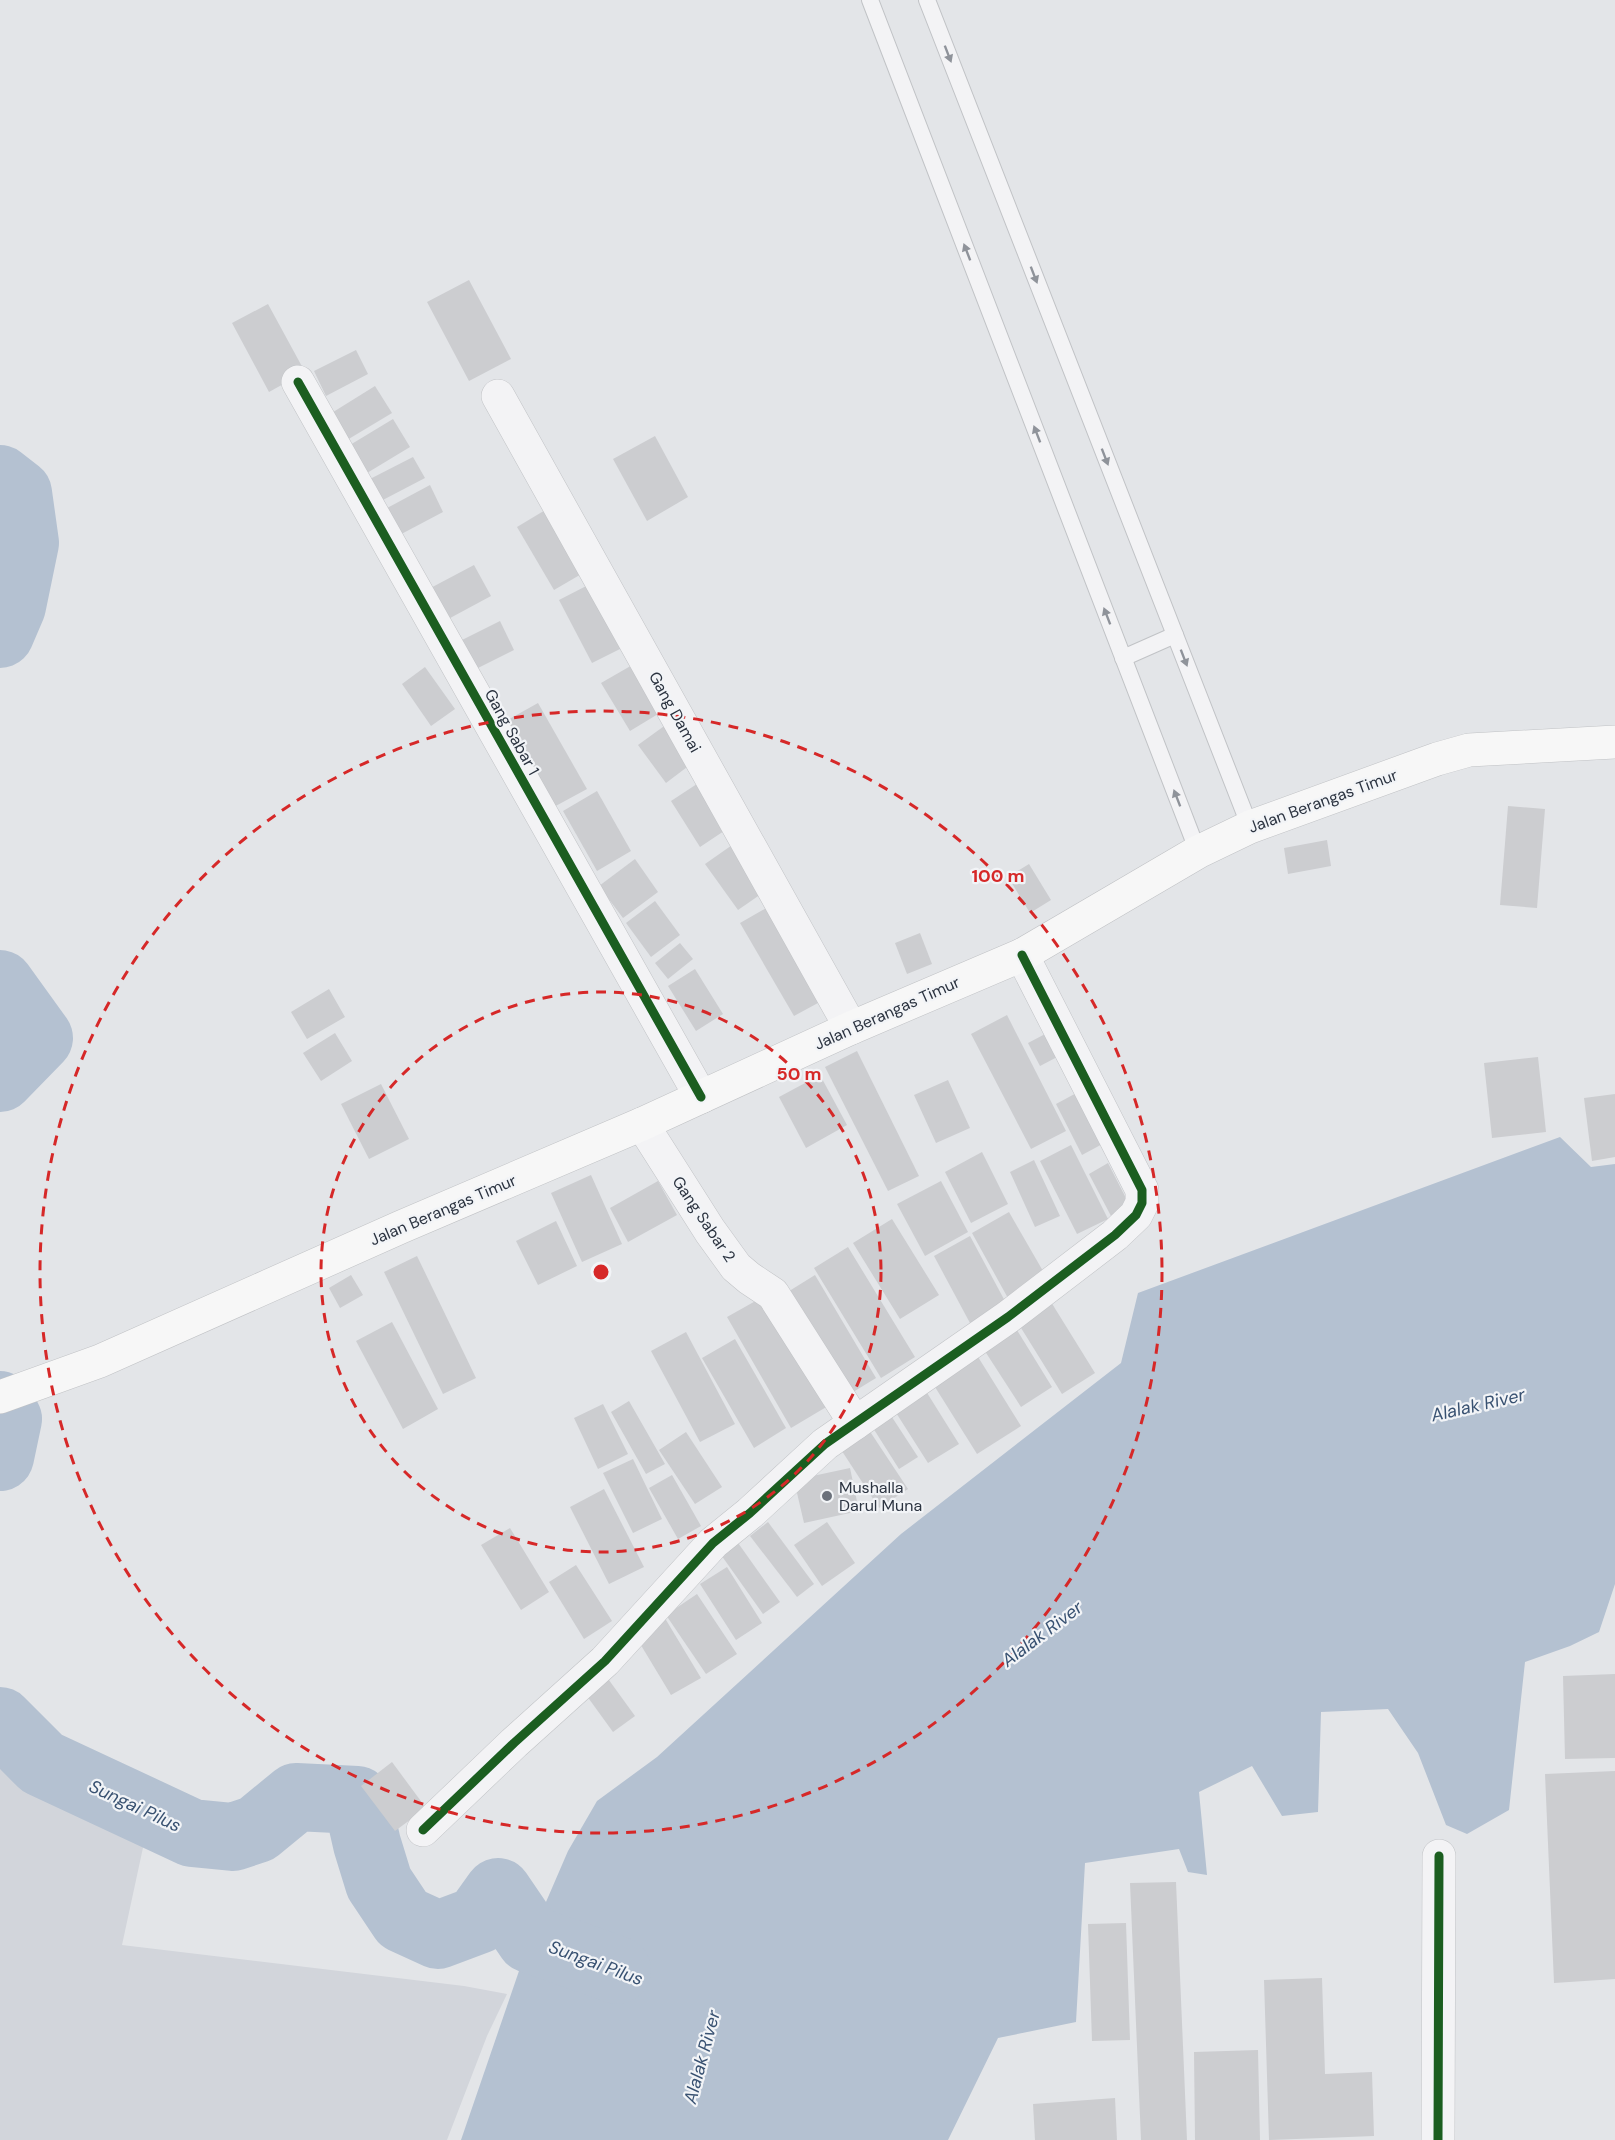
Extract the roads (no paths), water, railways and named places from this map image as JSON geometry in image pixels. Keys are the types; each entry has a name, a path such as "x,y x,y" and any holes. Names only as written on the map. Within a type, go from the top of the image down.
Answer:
{"main road":[{"name":"Jalan Berangas Timur","path":"8,1394 100,1361 1022,955 1198,852 1250,827 1437,759 1469,750 1615,742"}],"street":[{"name":"Gang Sabar 1","path":"298,382 701,1097"},
{"name":"Gang Damai","path":"498,396 851,1029"},
{"path":"423,1830 514,1743 605,1661 713,1543 750,1513 825,1444 1008,1317 1136,1215 1142,1203 1142,1190 1022,955"},
{"name":"Gang Sabar 2","path":"642,1124 710,1231 736,1267 773,1294 855,1423"},
{"path":"1438,2140 1439,1856"}],"lane":[{"path":"870,0 1198,852"},
{"path":"927,0 1250,827"},
{"path":"1123,658 1175,635"}],"water":[{"name":"Alalak River","path":"1560,1137 1591,1167 1615,1164 1615,1584 1599,1632 1570,1646 1525,1662 1509,1810 1467,1834 1446,1825 1418,1753 1388,1709 1321,1712 1318,1812 1282,1816 1252,1766 1199,1792 1207,1875 1188,1872 1179,1849 1085,1863 1076,2022 998,2038 948,2140 461,2140 530,1939 568,1851 597,1801 657,1757 901,1534 1121,1363 1138,1293"}],"waterway":[{"name":"Sungai Pilus","path":"0,479 18,493 25,543 12,606 0,634"},
{"name":"Sungai Pilus","path":"0,984 39,1038 0,1078"},
{"name":"Sungai Pilus","path":"0,1405 8,1419 0,1457"},
{"name":"Sungai Pilus","path":"0,1721 42,1763 192,1833 233,1837 257,1829 296,1797 357,1800 379,1883 403,1919 438,1935 478,1920 498,1892 530,1939 617,1970"}],"place":[{"name":"Mushalla Darul Muna","path":"827,1496"}]}
